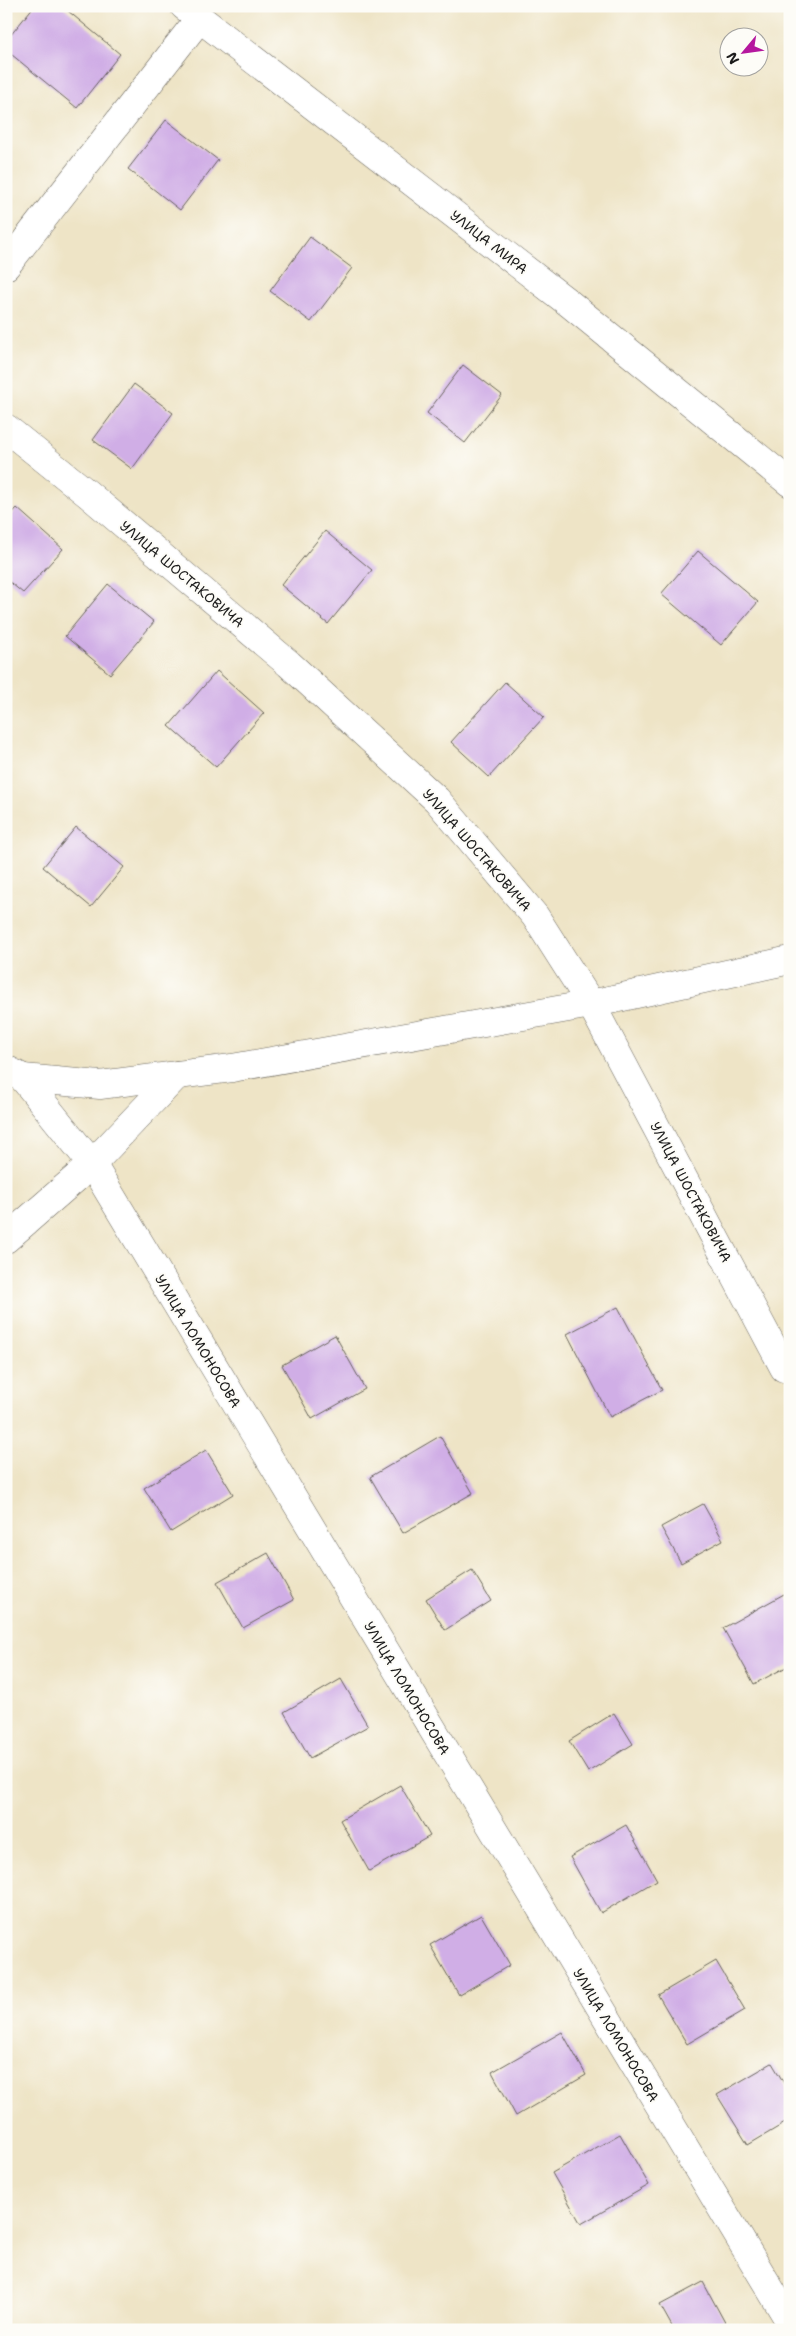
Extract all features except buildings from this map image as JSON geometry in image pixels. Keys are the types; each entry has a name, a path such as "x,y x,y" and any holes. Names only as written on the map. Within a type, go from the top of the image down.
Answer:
{"street":[{"path":"6,266 192,13"},
{"name":"УЛИЦА МИРА","path":"192,13 570,304 790,484"},
{"name":"УЛИЦА ШОСТАКОВИЧА","path":"6,428 88,494 288,664 437,800 535,916 591,1004 784,1368"},
{"path":"14,1074 100,1085 177,1075 376,1043 591,1004 790,960"},
{"name":"УЛИЦА ЛОМОНОСОВА","path":"14,1074 92,1164 790,2322"},
{"path":"6,1239 92,1164 177,1075"}]}
